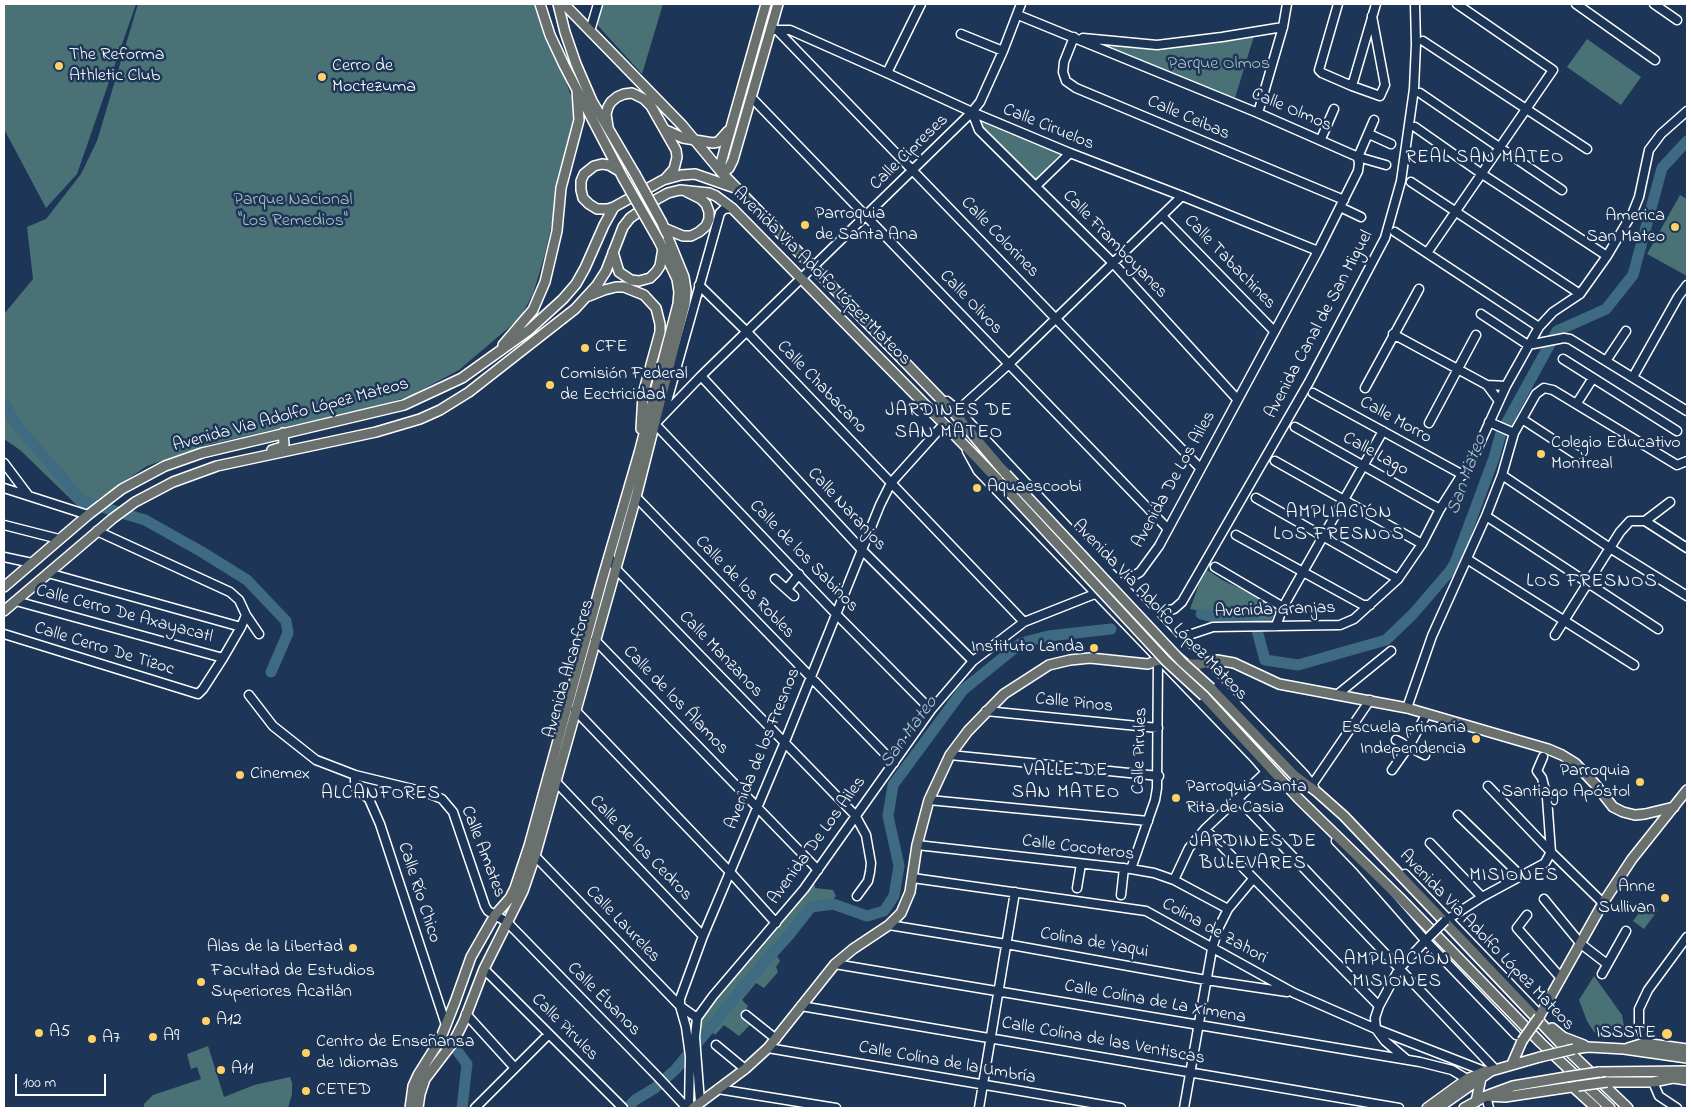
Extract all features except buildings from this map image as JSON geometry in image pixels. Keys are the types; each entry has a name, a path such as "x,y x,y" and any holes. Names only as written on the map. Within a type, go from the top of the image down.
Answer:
{"main road":[{"name":"Avenida Alcanfores","path":"414,1105 425,1079 454,1041 484,969 523,891 678,304 677,279 661,244 621,174 577,90 550,35 540,4"},
{"name":"Avenida Alcanfores","path":"414,1105 418,1075 434,1051 446,1025 475,948 495,915 510,898 531,855 556,782 567,724 575,710 616,569 685,304 686,290 684,278 663,226 592,101 576,64 558,4"},
{"path":"564,4 572,7 590,31 696,140 722,173 738,189"},
{"path":"722,173 721,163 766,4"},
{"path":"695,174 722,173 729,168 733,160 773,31 778,4"},
{"path":"492,358 533,310 545,282 557,231 561,188 579,120 577,90"},
{"path":"609,132 606,114 611,102 624,94 632,93 644,99 651,106 673,142 677,157 674,169 663,180"},
{"path":"665,130 676,136 713,143 718,142 730,129"},
{"path":"614,207 597,209 589,204 583,198 580,190 580,181 584,174 594,166 602,164 610,166 621,174"},
{"name":"Avenida Via Adolfo López Mateos","path":"4,587 59,539 122,489 165,466 202,453 404,406 462,378 529,330 563,299 576,284 585,268 604,224 614,207 663,180 681,175 695,174 738,189 912,370 956,412 1006,474 1182,662 1210,688 1294,775 1315,788 1344,816 1559,1042 1628,1108"},
{"path":"663,226 683,236 691,236 706,226 709,212 706,204 701,199 680,190"},
{"name":"Avenida Via Adolfo López Mateos","path":"4,611 112,519 135,502 173,482 217,466 376,432 420,419 440,410 469,392 575,309 602,278 623,227 630,218 668,193 680,190 709,193 732,208 964,444 1166,661 1204,696 1298,798 1333,830 1541,1043 1610,1108"},
{"path":"613,252 619,272 625,277 639,281 650,278 660,266 661,244"},
{"path":"585,298 604,290 624,287 644,295 656,308 660,332 644,394 639,453"},
{"path":"251,459 282,447 284,441 283,433"},
{"path":"690,1108 745,1069 768,1048 835,964 853,949 889,925 901,913 907,903 913,878 916,845 929,800 950,755 986,711 1004,694 1049,665 1090,658 1148,664 1158,660 1201,664 1217,660 1234,663 1280,684 1406,708 1562,755 1575,763 1613,806 1623,812 1635,815 1646,814 1674,806"},
{"path":"1512,1064 1519,1038 1539,1016 1603,904 1632,858 1687,790"},
{"path":"462,981 475,991"},
{"path":"1539,1016 1563,1037 1588,1047"},
{"path":"1624,1049 1641,1044 1687,1049"},
{"path":"1427,1108 1467,1079 1512,1064 1574,1049 1588,1047 1624,1049 1687,1058"},
{"path":"1653,1082 1668,1070"},
{"path":"1464,1108 1486,1096 1513,1086 1566,1077 1599,1072 1687,1071"},
{"path":"1476,1102 1488,1073"},
{"path":"1438,1108 1488,1073"},
{"path":"1486,1096 1500,1098 1607,1082 1653,1082 1673,1078 1687,1080"},
{"path":"1575,1086 1596,1108"},
{"path":"1499,1108 1500,1098"}],"street":[{"path":"590,31 598,4"},
{"path":"888,73 921,4"},
{"name":"Calle Cipreses","path":"655,424 701,376 972,112 980,102 1003,52 1021,4"},
{"path":"1258,113 1283,27 1287,4"},
{"path":"1338,4 1319,70 1352,86 1380,96 1384,85 1372,16"},
{"path":"1352,86 1376,4"},
{"name":"Avenida Canal de San Miguel","path":"1149,614 1174,609 1182,602 1309,382 1386,238 1401,181 1414,88 1415,4"},
{"path":"1427,253 1552,70 1457,4"},
{"path":"1576,4 1655,60"},
{"path":"1654,4 1677,20"},
{"name":"Calle Olmos","path":"1018,15 1358,156 1386,165"},
{"path":"1074,37 1157,45 1283,27"},
{"name":"Calle Ciruelos","path":"773,31 790,30 1070,154 1182,196 1318,251"},
{"name":"Calle Colorines","path":"773,31 913,171 1200,468"},
{"path":"961,34 1003,52"},
{"name":"Calle Ceibas","path":"1074,37 1064,62 1063,72 1066,81 1076,88 1342,204"},
{"path":"1423,41 1588,149"},
{"path":"1420,93 1562,190"},
{"name":"Calle Olivos","path":"751,97 1168,529"},
{"path":"1320,139 1334,109"},
{"name":"Avenida Granjas","path":"1158,660 1176,643 1189,635 1213,627 1340,625 1354,619 1398,579 1422,544 1440,509 1475,454 1492,423 1506,386 1539,327 1553,312 1580,294 1607,256 1633,212 1639,197 1650,150 1661,134 1687,111"},
{"name":"Calle Framboyanes","path":"972,112 979,130 1113,262 1237,399"},
{"name":"Avenida De Los Ailes","path":"697,1018 713,996 776,923 818,870 855,815 931,710 973,661 1024,622 1120,584 1140,572 1159,546 1318,251 1358,171 1358,156 1374,120"},
{"path":"1415,127 1482,174 1607,256"},
{"path":"1368,134 1391,144"},
{"path":"1036,186 1070,154"},
{"path":"1411,182 1580,294"},
{"path":"1182,196 1009,364 956,412 1176,643 1201,664 1205,671 1304,774 1315,788 1370,700"},
{"path":"1342,204 1361,217"},
{"path":"663,414 720,213 724,209 732,208"},
{"name":"Calle Tabachines","path":"1162,216 1274,331"},
{"path":"1395,232 1539,327"},
{"name":"Calle Chabacano","path":"699,285 747,332 1024,622"},
{"path":"1633,377 1678,296 1687,285"},
{"path":"1365,388 1418,289"},
{"path":"1481,314 1528,345 1564,338 1570,339 1687,411"},
{"path":"1606,361 1626,331"},
{"path":"1393,334 1487,385 1506,386"},
{"path":"1428,423 1476,335"},
{"path":"1562,360 1677,431"},
{"name":"Calle Naranjos","path":"701,376 862,550 973,661"},
{"path":"1576,403 1592,378"},
{"path":"1487,385 1499,401"},
{"path":"1406,708 1432,636 1502,476 1512,432 1522,420 1536,394 1544,388 1554,390 1677,464 1687,461"},
{"name":"Calle Morro","path":"1313,393 1463,475"},
{"path":"1522,420 1577,455"},
{"path":"1492,423 1512,432"},
{"name":"Calle de los Sabinos","path":"655,424 800,574 836,614 931,710"},
{"name":"Avenida de los Fresnos","path":"690,1108 694,1056 692,1038 680,1006 682,993 703,936 784,744 880,505 891,483 944,424"},
{"name":"Calle Lago","path":"1295,427 1440,509"},
{"path":"1276,626 1283,607 1383,431"},
{"path":"964,444 978,471 1158,660 1249,752 1266,772 1298,798"},
{"path":"1275,461 1422,544"},
{"path":"4,464 28,495"},
{"path":"1502,476 1610,548 1687,596"},
{"path":"4,488 92,512"},
{"name":"Calle de los Robles","path":"636,497 894,763"},
{"path":"1256,498 1398,579"},
{"path":"1645,521 1670,502"},
{"path":"1486,516 1658,629"},
{"path":"1555,635 1620,532 1630,521 1645,521 1687,548"},
{"path":"4,525 59,539"},
{"path":"97,531 230,592 239,600 246,615 259,634"},
{"path":"1236,535 1363,605 1370,605"},
{"name":"Calle Manzanos","path":"610,556 616,569 855,815 866,835 870,863 868,881 857,896"},
{"path":"4,557 32,563"},
{"path":"1467,559 1634,666"},
{"path":"1215,566 1283,607"},
{"path":"48,573 242,627"},
{"path":"787,589 800,574"},
{"path":"775,579 794,596"},
{"path":"1111,610 1113,599 1126,590"},
{"name":"Calle Cerro De Axayacatl","path":"16,601 223,658"},
{"path":"223,658 242,627 246,615"},
{"name":"Calle Cerro De Tizoc","path":"4,634 195,694 198,694 203,689 223,658"},
{"name":"Calle de los Álamos","path":"595,640 818,870"},
{"path":"1338,694 1390,651"},
{"name":"Calle Pirules","path":"1120,895 1155,800 1159,776 1158,660"},
{"name":"Calle Amates","path":"249,695 273,726 311,757 322,763 355,775 425,792 442,799 453,812 485,906 488,911 495,915"},
{"path":"575,710 730,872 776,923"},
{"name":"Calle Pinos","path":"986,711 1158,728"},
{"path":"1392,770 1409,746 1426,715"},
{"path":"567,724 589,724"},
{"path":"1396,740 1425,755"},
{"path":"950,755 1159,776"},
{"path":"1408,1061 1385,1041 1376,1029 1375,1018 1379,1006 1399,970 1427,938 1447,920 1482,897 1545,863 1551,852 1547,798 1542,778 1534,770 1543,757"},
{"path":"1174,880 1189,848 1205,829 1266,772"},
{"name":"Calle Río Chico","path":"355,775 355,787 369,799 380,824 446,1025"},
{"name":"Calle de los Cedros","path":"556,782 703,936"},
{"path":"1488,786 1603,904"},
{"path":"1238,799 1399,970 1488,1073"},
{"path":"929,800 1148,821"},
{"path":"1458,814 1521,876"},
{"name":"Avenida Via Adolfo López Mateos","path":"1344,816 1353,820 1539,1016"},
{"path":"1205,829 1379,1006"},
{"name":"Avenida Via Adolfo López Mateos","path":"1333,830 1334,839 1519,1038"},
{"path":"1430,843 1482,897"},
{"name":"Calle Cocoteros","path":"916,845 1154,873 1174,880 1228,909"},
{"name":"Calle Laureles","path":"531,855 680,1006 697,1018"},
{"path":"1077,888 1081,864"},
{"name":"Colina de Zahori","path":"913,878 1140,909 1294,993 1376,1029 1488,1073"},
{"path":"1184,1108 1212,948 1218,929 1228,909 1253,879"},
{"path":"979,1108 1015,892"},
{"path":"1544,899 1581,944 1607,964"},
{"name":"Calle Ébanos","path":"495,915 507,922 690,1108"},
{"path":"1528,915 1517,928 1561,978"},
{"name":"Colina de Yaqui","path":"889,925 1206,980 1294,993"},
{"path":"1602,974 1626,931"},
{"path":"1651,1044 1643,1035 1639,1025 1639,1009 1642,1000 1687,937"},
{"name":"Calle Colina de La Ximena","path":"835,964 1408,1061 1445,1068 1467,1079"},
{"name":"Calle Pirules","path":"484,969 621,1108"},
{"name":"Calle Colina de las Ventiscas","path":"802,1006 1399,1108"},
{"path":"746,1015 776,1039"},
{"path":"465,1018 515,1068"},
{"path":"692,1038 697,1018"},
{"path":"475,1108 548,1034"},
{"path":"716,1045 745,1069"},
{"name":"Calle Colina de la Umbría","path":"768,1048 1121,1108"},
{"path":"694,1056 700,1102"},
{"path":"1653,1082 1659,1096 1677,1108"},
{"path":"718,1089 836,1108"},
{"path":"1486,1096 1489,1108"}],"green space":[{"name":"The Reforma Athletic Club","path":"4,4 136,4 77,174 46,208 4,129"},
{"name":"Parque Nacional \"Los Remedios\"","path":"138,4 538,4 574,104 575,122 545,254 533,294 520,318 459,370 412,395 387,404 211,444 147,466 82,510 20,450 4,439 4,314 33,279 27,227 46,219 81,174 97,141"},
{"path":"593,4 663,4 642,74 590,17"},
{"name":"Parque Olmos","path":"1254,36 1235,98 1088,40 1159,47"},
{"path":"1587,39 1641,77 1621,105 1567,67"},
{"path":"977,117 1060,154 1034,181 982,130"},
{"name":"America San Mateo","path":"1680,195 1687,199 1687,276 1647,254"},
{"path":"1207,570 1224,581 1278,608 1271,620 1256,621 1254,617 1215,614 1190,609 1199,584"},
{"path":"814,882 815,888 833,890 836,896 831,902 810,905 792,935 775,953 780,961 776,967 778,972 764,988 756,983 742,1000 748,1006 742,1016 751,1024 739,1036 724,1025 715,1035 711,1031 698,1042 697,1018 804,889"},
{"path":"1647,902 1658,910 1644,929 1633,921"},
{"path":"1594,976 1622,1015 1626,1037 1594,1032 1587,1021 1579,1000"},
{"path":"208,1046 224,1097 254,1085 290,1077 292,1094 288,1108 144,1108 144,1104 153,1095 201,1079 197,1067 191,1069 187,1054"}],"waterway":[{"name":"San Mateo","path":"1201,614 1221,619 1254,619 1265,660 1298,665 1386,640 1413,614 1455,563 1494,458 1501,433 1557,331 1606,309 1633,275 1662,168 1687,141"},
{"path":"4,403 17,425 82,501 145,520 247,580 286,621 288,633 271,672"},
{"name":"San Mateo","path":"628,1108 635,1100 655,1088 676,1069 811,907 833,904 867,916 884,911 894,896 899,866 888,816 893,785 963,690 1021,643 1048,636 1111,629"},
{"path":"455,1048 467,1064 462,1108"}],"place":[{"name":"The Reforma Athletic Club","path":"59,66"},
{"name":"Cerro de Moctezuma","path":"322,77"},
{"name":"Parroquia de Santa Ana","path":"805,225"},
{"name":"America San Mateo","path":"1675,227"},
{"name":"CFE","path":"585,348"},
{"name":"Comisión Federal de Eectricidad","path":"550,385"},
{"name":"Colegio Educativo Montreal","path":"1541,454"},
{"name":"Aquaescoobi","path":"977,488"},
{"name":"Instituto Landa","path":"1094,648"},
{"name":"Escuela primaria Independencia","path":"1476,739"},
{"name":"Cinemex","path":"240,775"},
{"name":"Parroquia Santiago Apóstol","path":"1640,782"},
{"name":"Parroquia Santa Rita de Casia","path":"1176,798"},
{"name":"Anne Sullivan","path":"1665,898"},
{"name":"Alas de la Libertad","path":"353,948"},
{"name":"Facultad de Estudios Superiores Acatlán","path":"201,982"},
{"name":"A12","path":"206,1021"},
{"name":"A5","path":"39,1033"},
{"name":"ISSSTE","path":"1667,1034"},
{"name":"A9","path":"153,1037"},
{"name":"A7","path":"92,1039"},
{"name":"Centro de Enseñansa de Idiomas","path":"306,1053"},
{"name":"A11","path":"221,1070"},
{"name":"CETED","path":"306,1091"}],"district":[{"name":"REAL SAN MATEO","path":"1485,159"},
{"name":"JARDINES DE SAN MATEO","path":"949,423"},
{"name":"AMPLIACIÓN LOS FRESNOS","path":"1339,525"},
{"name":"LOS FRESNOS","path":"1592,583"},
{"name":"VALLE DE SAN MATEO","path":"1066,783"},
{"name":"ALCANFORES","path":"381,795"},
{"name":"JARDINES DE BULEVARES","path":"1253,854"},
{"name":"MISIONES","path":"1514,877"},
{"name":"AMPLIACIÓN MISIONES","path":"1397,972"}]}
